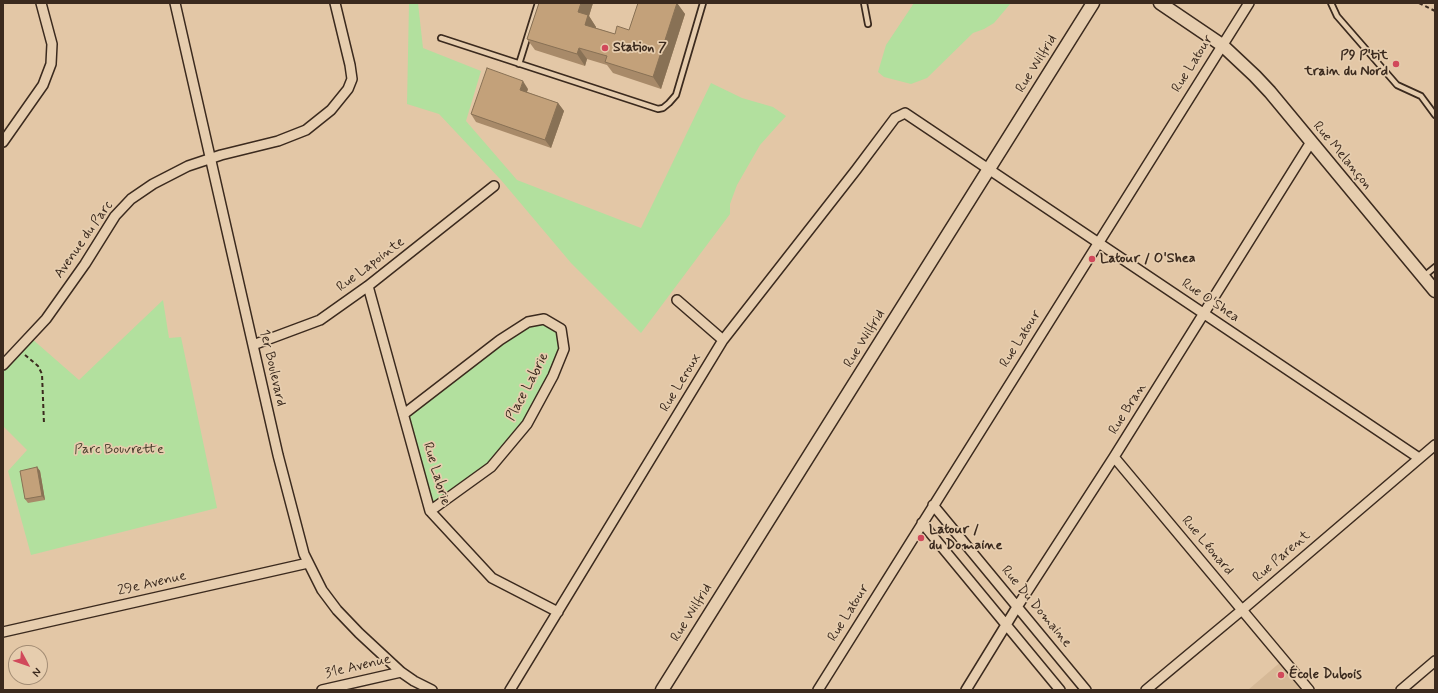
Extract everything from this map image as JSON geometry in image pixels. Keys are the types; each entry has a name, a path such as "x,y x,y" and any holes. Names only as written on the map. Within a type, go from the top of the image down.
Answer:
{"street":[{"path":"3,142 43,85 50,64 52,44 41,3"},
{"name":"1er Boulevard","path":"175,3 278,455 304,554 322,590 337,610 359,634 401,672 414,681 432,690"},
{"name":"Avenue du Parc","path":"3,364 46,319 85,264 115,216 131,198 153,184 188,166 210,158 278,141 306,130 331,110 348,89 352,79 335,3"},
{"name":"Rue Wilfrid","path":"662,690 1093,3"},
{"name":"Rue Melançon","path":"1160,3 1222,44 1260,81 1435,291"},
{"name":"Rue Latour","path":"818,690 1249,3"},
{"name":"Rue O'Shea","path":"905,113 1419,458"},
{"name":"Rue Leroux","path":"510,690 723,340 895,118 905,113"},
{"name":"Rue Bran","path":"966,690 1311,142"},
{"name":"Rue Lapointe","path":"253,345 320,320 368,286 494,186"},
{"name":"Rue Labrie","path":"368,286 430,511 492,578 558,612"},
{"path":"677,300 723,340"},
{"name":"Place Labrie","path":"404,414 500,340 528,322 544,319 561,329 564,349 553,376 527,424 492,467 430,511"},
{"name":"Rue Parent","path":"1146,690 1435,445"},
{"name":"Rue Léonard","path":"1114,457 1309,690"},
{"name":"Rue Du Domaine","path":"934,505 1086,690"},
{"path":"922,523 1060,690"},
{"name":"29e Avenue","path":"3,632 308,563"},
{"path":"1402,690 1435,661"},
{"name":"31e Avenue","path":"322,690 401,672"}],"lane":[{"path":"519,64 538,3"},
{"path":"441,38 658,108 663,108 676,95 703,3"},
{"path":"864,3 868,24"},
{"path":"1331,3 1337,16 1398,85 1421,96 1435,115"},
{"path":"1424,277 1435,267"}],"path":[{"path":"1419,3 1435,10"},
{"path":"18,348 38,366 42,374 44,424"}],"shaded area":[{"name":"École Dubois","path":"1283,660 1309,690 1248,690"}],"green space":[{"path":"409,3 418,3 423,48 481,71 466,121 517,180 641,228 711,83 742,98 773,107 786,116 760,145 737,185 730,204 730,214 641,333 571,263 501,180 439,114 407,104"},
{"path":"914,3 1011,3 994,23 973,33 927,78 911,84 884,77 878,72 886,45"},
{"name":"Parc Bouvrette","path":"163,300 169,338 181,337 217,508 31,555 8,471 27,450 3,426 3,367 31,338 79,380"},
{"path":"544,319 561,329 564,349 527,424 491,467 430,511 404,414 500,340"}],"building":[{"name":"Station 7","path":"539,3 581,3 578,12 588,15 585,25 615,34 617,26 629,30 638,3 677,3 653,77 605,62 607,56 579,48 577,54 527,39"},
{"path":"487,68 523,81 520,90 558,103 545,140 471,114"},
{"path":"37,467 42,496 25,499 20,471"}],"place":[{"name":"Station 7","path":"605,48"},
{"name":"P9 P'tit train du Nord","path":"1396,64"},
{"name":"Latour / O'Shea","path":"1092,259"},
{"name":"Latour / du Domaine","path":"921,538"},
{"name":"École Dubois","path":"1281,675"}]}
